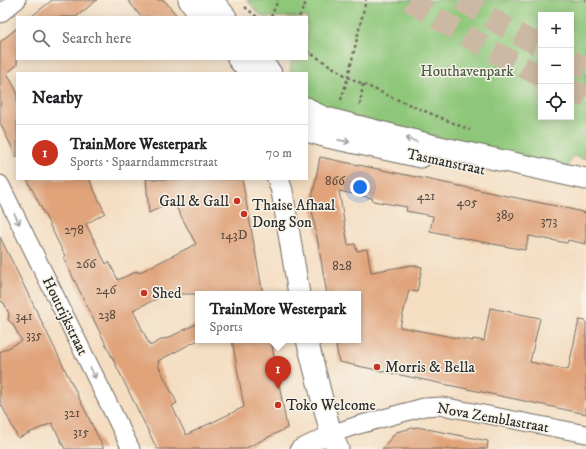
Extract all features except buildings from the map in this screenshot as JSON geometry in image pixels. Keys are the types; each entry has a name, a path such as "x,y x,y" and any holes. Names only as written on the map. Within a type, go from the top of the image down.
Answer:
{"street":[{"path":"0,14 17,0"},
{"path":"189,0 202,16"},
{"path":"212,0 225,16"},
{"path":"239,60 249,72"},
{"path":"261,60 270,72"},
{"path":"308,109 312,112 313,130"},
{"name":"Tasmanstraat","path":"313,130 431,145 586,179"},
{"name":"Tasmanstraat","path":"313,130 327,137 586,193"},
{"path":"283,183 298,291"},
{"name":"Houtrijkstraat","path":"0,184 131,449"},
{"path":"308,343 335,442"},
{"name":"Nova Zemblastraat","path":"299,449 335,442 355,426 424,407 442,406 586,434"}],"path":[{"path":"270,16 278,0"},
{"path":"299,16 307,0"},
{"path":"348,77 366,0"},
{"path":"308,53 348,77 474,132"}],"green space":[{"name":"Houthavenpark","path":"247,0 586,0 586,159 572,156 567,169 335,112 308,96 308,72 290,72 292,60 308,60 308,16 263,16 257,12"}],"tunnel":[{"path":"409,0 492,51 538,74"},
{"path":"461,0 515,33 538,44"},
{"path":"574,62 586,68"},
{"path":"574,91 586,97"}],"place":[{"name":"Gall & Gall","path":"237,201"},
{"name":"Thaise Afhaal Dong Son","path":"244,214"},
{"name":"Shed","path":"144,293"},
{"name":"Morris & Bella","path":"377,367"},
{"name":"TrainMore Westerpark","path":"278,389"},
{"name":"Toko Welcome","path":"278,405"}]}
